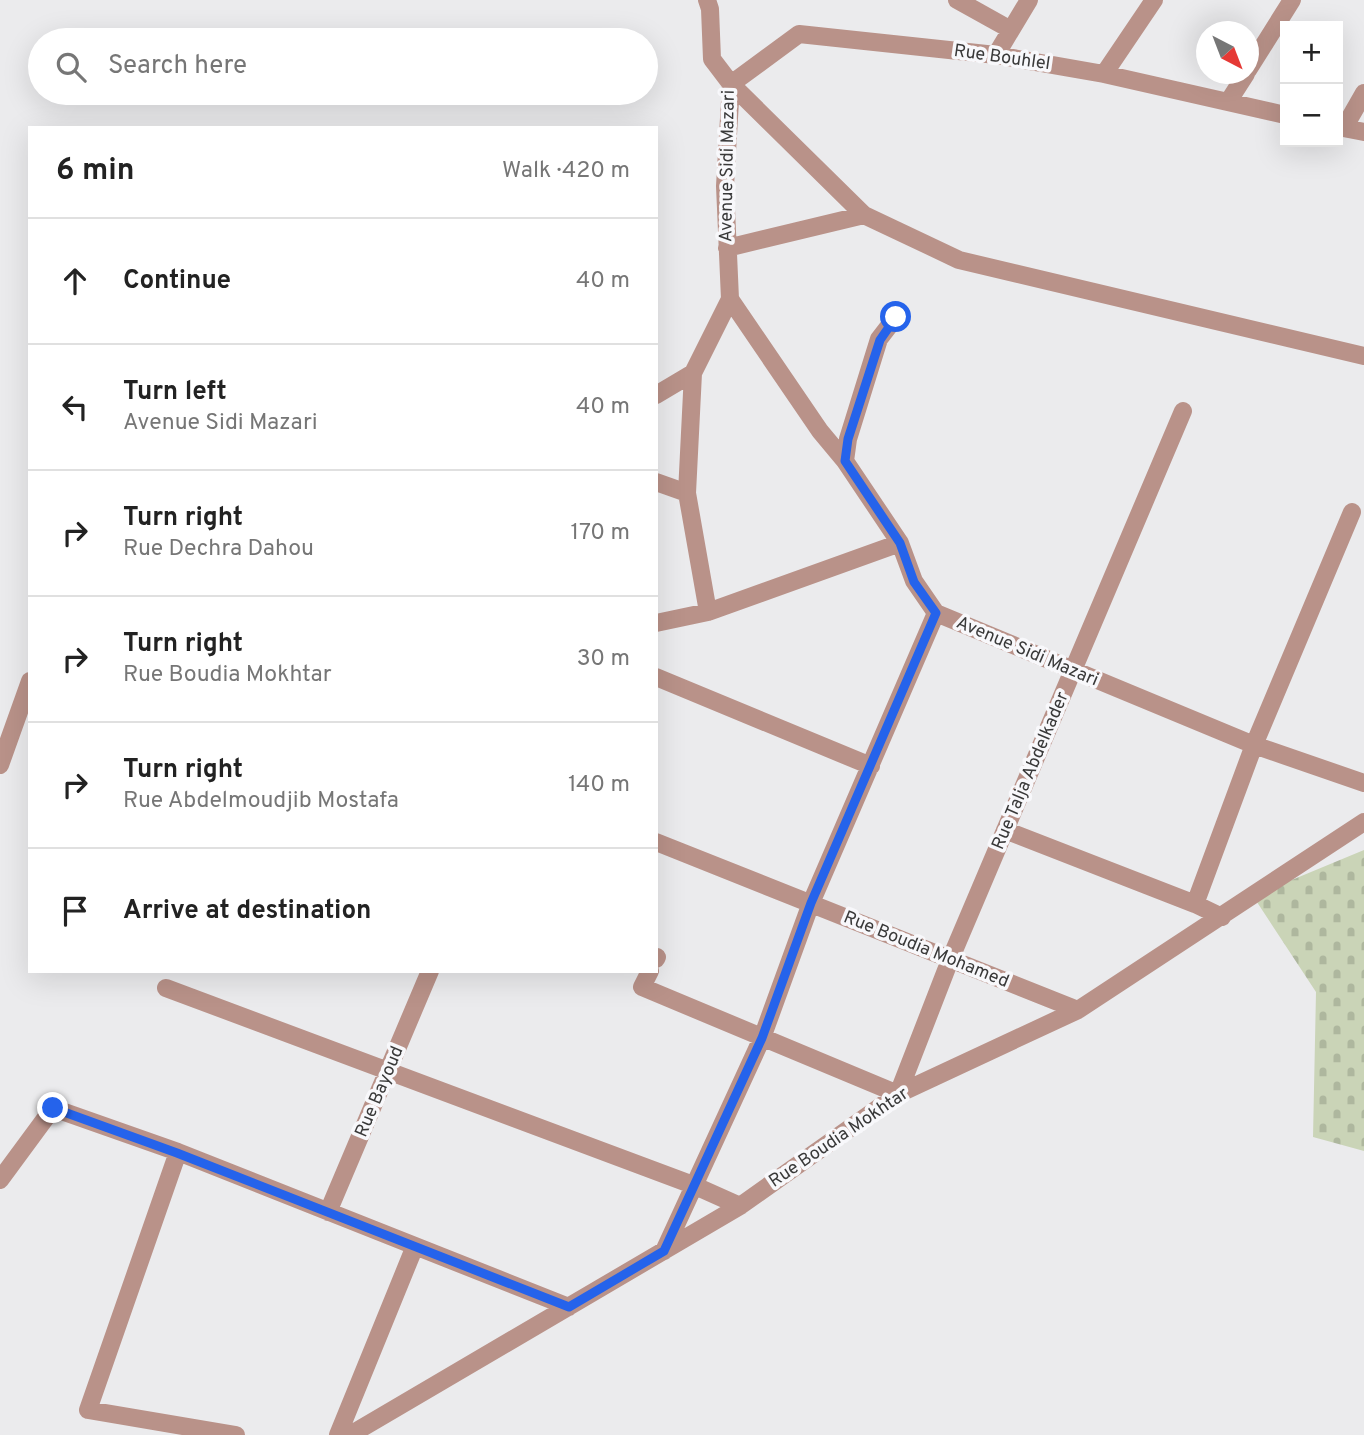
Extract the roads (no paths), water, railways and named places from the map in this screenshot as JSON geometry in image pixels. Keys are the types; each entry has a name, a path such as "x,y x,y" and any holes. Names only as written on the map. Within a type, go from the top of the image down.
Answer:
{"street":[{"name":"Avenue Sidi Mazari","path":"707,0 710,9 712,59 731,84 725,186 730,299 820,432 845,461 900,543 914,582 936,613 1254,746 1364,783"},
{"path":"957,0 1011,30"},
{"path":"996,55 1029,0"},
{"path":"1104,74 1154,0"},
{"path":"1259,53 1292,0"},
{"name":"Rue Bouhlel","path":"731,84 799,34 996,55 1104,74 1280,114"},
{"path":"731,84 864,215 959,260 1364,356"},
{"path":"1228,102 1239,84"},
{"path":"1343,124 1364,93"},
{"path":"1343,127 1364,132"},
{"path":"727,248 864,215"},
{"path":"708,612 687,493 693,373 730,299"},
{"path":"845,461 848,439 880,340 896,317"},
{"path":"658,394 693,373"},
{"name":"Rue Talja Abdelkader","path":"898,1094 950,960 1183,411"},
{"path":"658,483 687,493"},
{"path":"1195,904 1254,746 1352,512"},
{"path":"658,623 708,612 900,543"},
{"path":"664,1251 762,1038 811,903 936,613"},
{"path":"658,678 871,766"},
{"path":"0,765 28,687"},
{"name":"Rue Boudia Mokhtar","path":"350,1435 740,1206 898,1094 1078,1010 1364,822"},
{"path":"1005,830 1222,917"},
{"name":"Rue Boudia Mohamed","path":"658,843 1078,1010"},
{"name":"Rue Bayoud","path":"328,1212 429,973"},
{"path":"649,973 642,987 898,1094"},
{"path":"166,988 693,1185 740,1206"},
{"path":"0,1180 53,1108 177,1153 569,1307"},
{"path":"177,1153 88,1410 236,1435"},
{"path":"338,1435 415,1246"}]}
